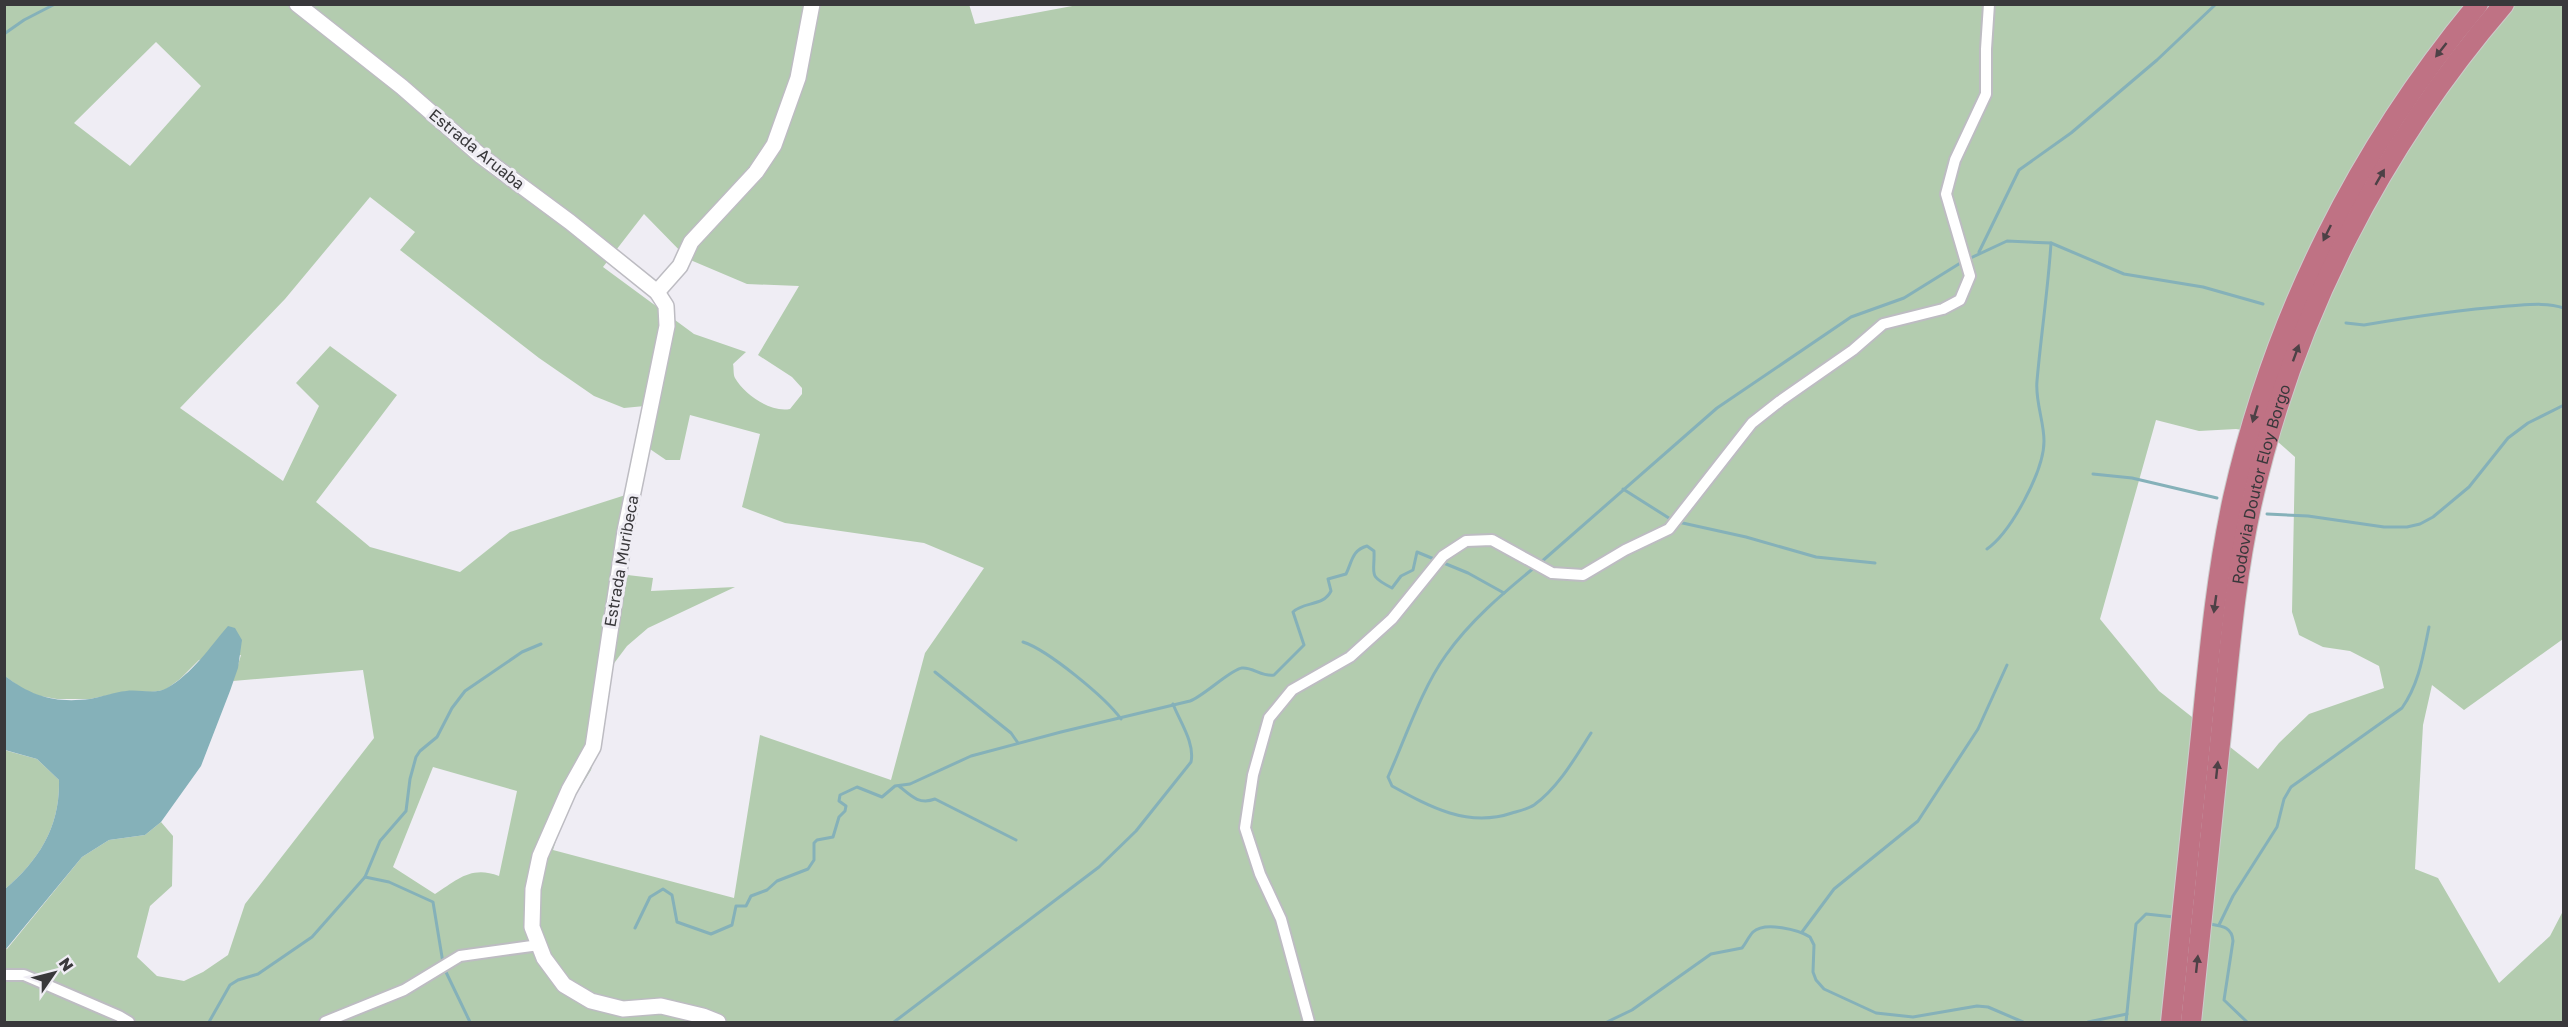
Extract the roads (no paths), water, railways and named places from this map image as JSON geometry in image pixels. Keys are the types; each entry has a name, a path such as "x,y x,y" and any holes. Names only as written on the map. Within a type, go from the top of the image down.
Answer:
{"highway":[{"name":"Rodovia Doutor Eloy Borgo","path":"2171,1023 2218,578 2233,498 2254,419 2295,303 2348,193 2412,90 2478,4"},
{"name":"Rodovia Doutor Eloy Borgo","path":"2191,1023 2238,581 2252,502 2273,424 2313,311 2365,203 2429,101 2504,4"}],"street":[{"name":"Estrada Aruaba","path":"297,4 402,87 481,156 570,222 657,292"},
{"path":"657,292 680,266 691,242 756,172 774,145 798,78 812,4"},
{"path":"1309,1023 1281,919 1260,874 1245,828 1253,775 1269,718 1292,690 1350,657 1392,619 1443,556 1466,541 1492,540 1552,573 1583,575 1625,550 1669,529 1752,423 1780,400 1853,350 1883,324 1943,309 1960,300 1970,276 1946,194 1955,160 1986,94 1989,4"},
{"name":"Estrada Muribeca","path":"657,292 666,306 667,326 625,531 593,747 569,790 540,856 533,889 532,927 544,958 564,985 591,1001 623,1009 661,1006 703,1016 718,1023"},
{"path":"325,1023 404,990 460,956 538,945"},
{"path":"4,975 24,975 120,1016 129,1023"}],"water":[{"path":"228,626 235,628 242,640 238,668 201,766 161,822 145,835 109,840 82,857 6,949 5,889 28,866 45,841 56,813 59,780 37,759 5,750 5,676 35,694 66,700 90,699 126,691 162,690 193,668"}],"waterway":[{"path":"4,34 24,20 55,4"},
{"path":"1979,252 2019,170 2071,133 2157,60 2216,4"},
{"path":"1540,563 1717,408 1851,317 1904,298 1962,262 2007,241 2051,243 2124,274 2203,287 2263,304"},
{"path":"1987,549 2016,515 2032,484 2043,454 2044,434 2037,396 2037,381 2051,243"},
{"path":"2346,323 2364,325 2508,306 2543,304 2564,308"},
{"path":"2267,514 2308,516 2384,527 2407,527 2420,524 2433,517 2469,487 2508,438 2528,423 2564,405"},
{"path":"2093,474 2132,478 2217,498"},
{"path":"1623,489 1672,520"},
{"path":"1678,522 1746,537 1816,557 1875,563"},
{"path":"635,928 650,897 663,889 672,895 677,922 711,934 732,925 736,906 746,906 751,896 767,890 777,881 808,869 814,860 814,843 817,840 833,837 839,817 845,811 846,806 839,801 840,795 857,787 882,797 895,786 910,784 971,756 1190,701 1237,669 1250,669 1265,675 1274,675 1304,645 1293,612 1328,596 1331,591 1328,579 1346,574 1358,550 1367,546 1374,551 1374,574 1392,588 1401,576 1413,570 1417,552 1468,573 1504,593"},
{"path":"1535,567 1476,619 1446,655 1422,698 1388,777 1392,786 1435,808 1465,817 1496,817 1529,808 1543,798 1566,772 1591,733"},
{"path":"2219,925 2233,896 2277,827 2284,799 2291,787 2402,708 2413,689 2429,627"},
{"path":"1023,642 1047,654 1076,676 1103,699 1121,719"},
{"path":"209,1022 230,985 258,974 312,937 365,877 380,841 406,811 410,779 416,757 437,737 452,708 465,691 522,652 541,644"},
{"path":"1802,932 1834,889 1918,821 1978,729 2007,665"},
{"path":"935,672 1011,733 1018,743"},
{"path":"894,1022 1099,867 1136,831 1191,762 1189,740 1173,704"},
{"path":"899,786 920,800 935,799 1016,840"},
{"path":"365,877 389,882 433,902 443,963"},
{"path":"2126,1022 2136,924 2146,914 2174,917"},
{"path":"2210,924 2226,928 2231,933 2233,941 2224,1000 2247,1022"},
{"path":"1607,1022 1632,1010 1711,954 1742,948 1753,932 1765,927 1790,929 1810,937 1814,945 1813,972 1816,980 1824,989 1876,1013 1913,1017 1977,1006 1988,1007 2023,1022"},
{"path":"445,970 470,1022"},
{"path":"2088,1022 2127,1014"}]}
